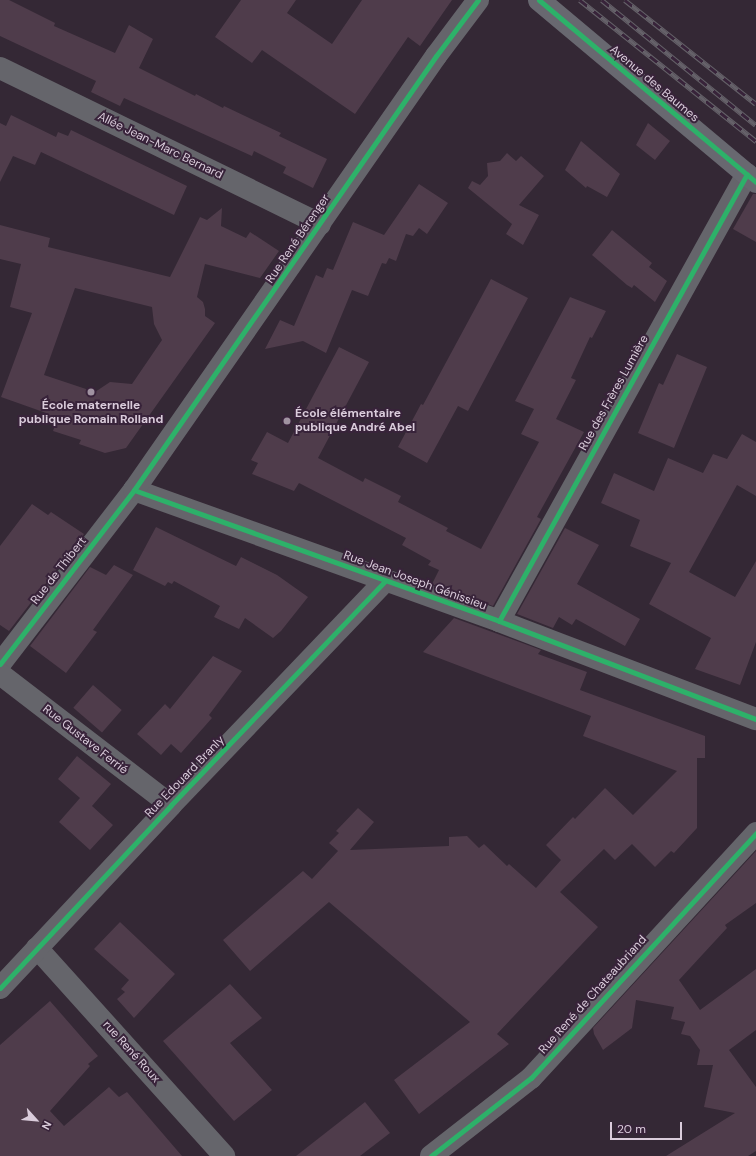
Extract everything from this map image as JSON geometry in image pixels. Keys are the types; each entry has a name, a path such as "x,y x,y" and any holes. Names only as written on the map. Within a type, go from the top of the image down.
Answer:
{"street":[{"name":"Rue René Bérenger","path":"134,490 436,56 478,0"},
{"name":"Avenue des Baumes","path":"539,0 751,178"},
{"name":"Allée Jean-Marc Bernard","path":"0,68 320,224"},
{"name":"Rue des Frères Lumière","path":"499,621 751,178"},
{"name":"Rue Jean Joseph Génissieu","path":"134,490 499,621 756,719"},
{"name":"Rue de Thibert","path":"0,664 134,490"},
{"name":"Rue Edouard Branly","path":"0,988 386,581"},
{"name":"Rue Gustave Ferrié","path":"0,674 171,806"},
{"name":"Rue René de Chateaubriand","path":"431,1156 531,1078 756,833"},
{"name":"rue René Roux","path":"37,948 224,1156"}],"building":[{"path":"0,0 9,0 55,23 54,26 115,53 129,25 153,39 139,68 195,96 196,94 223,108 224,106 281,133 279,136 327,159 313,188 283,173 286,167 254,151 252,156 124,98 120,106 91,92 96,81 0,36"},
{"path":"241,0 296,0 287,13 332,44 362,0 452,0 420,46 408,37 355,114 262,50 252,63 215,37"},
{"path":"11,115 56,137 58,132 68,136 71,130 187,186 174,215 41,152 35,165 13,156 0,182 0,123 6,126"},
{"path":"648,123 670,141 655,160 636,145"},
{"path":"581,141 620,174 607,197 587,186 586,188 565,170"},
{"path":"507,153 516,161 521,156 544,176 519,205 539,215 523,245 506,234 512,224 468,188 472,181 480,185 488,176 487,163 500,161"},
{"path":"419,184 448,203 427,234 419,228 413,236 406,234 396,261 389,258 386,264 382,263 368,296 352,290 326,353 303,341 265,349 280,320 294,326 316,275 323,278 327,268 333,270 353,222 384,235"},
{"path":"753,194 756,194 756,242 733,229"},
{"path":"222,208 221,226 246,238 250,232 279,251 260,278 205,264 197,297 203,302 205,316 215,323 126,448 105,453 79,444 81,440 53,431 57,420 48,417 49,414 1,397 32,313 10,307 21,264 0,259 0,225 50,238 48,247 170,277 200,217 207,220","holes":["75,288 152,307 154,324 162,340 132,384 110,382 95,392 44,375"]},
{"path":"612,230 652,263 649,267 667,281 655,302 634,285 632,288 627,285 592,255"},
{"path":"491,279 528,298 468,411 458,406 427,463 398,447 421,404 423,405"},
{"path":"570,297 606,311 592,338 590,337 571,378 576,380 556,419 584,432 537,517 541,519 493,606 432,584 439,570 428,565 431,561 402,545 406,538 299,483 294,491 252,474 258,463 251,460 267,432 288,443 339,347 369,362 318,458 363,482 365,478 401,496 398,502 448,528 446,531 481,549 539,442 521,434 534,409 515,401"},
{"path":"677,354 707,367 674,448 638,433 659,383 663,385"},
{"path":"742,434 756,442 756,496 737,485 689,572 735,597 756,561 756,642 740,685 695,669 711,638 649,604 671,563 630,546 640,520 601,503 614,473 654,491 668,458 703,473 713,454 727,459"},
{"path":"32,504 48,515 51,512 84,534 9,631 0,625 0,546"},
{"path":"156,527 236,566 241,557 277,575 308,597 281,631 273,638 245,618 239,629 214,617 220,606 174,581 172,584 168,582 165,586 133,570"},
{"path":"565,528 599,545 577,584 640,619 625,646 576,619 572,625 559,617 553,628 517,614"},
{"path":"114,565 133,575 93,630 97,632 66,673 30,646 90,567 106,575"},
{"path":"454,618 541,650 538,654 587,672 580,690 705,736 705,758 697,758 697,828 674,853 671,851 655,867 632,844 615,860 604,849 560,892 598,927 497,1034 509,1044 419,1114 394,1080 470,1022 329,902 250,971 223,940 303,871 312,879 338,851 329,843 339,833 336,831 358,808 374,822 350,850 449,846 449,837 467,836 479,848 484,844 507,866 509,864 536,888 561,860 546,845 573,817 575,819 605,788 633,815 677,771 583,736 591,716 423,652"},
{"path":"213,656 242,671 209,715 212,718 181,753 171,744 161,755 137,734 165,704 170,709"},
{"path":"93,685 122,710 102,733 73,708"},
{"path":"77,756 111,784 92,806 113,825 90,850 59,822 80,798 58,779"},
{"path":"756,851 756,903 725,925 727,928 679,980 700,1010 756,969 756,1030 729,1050 756,1087 756,1151 748,1156 666,1156 735,1113 704,1107 713,1065 697,1065 700,1050 690,1036 681,1034 685,1022 671,1019 674,1007 636,1000 632,1028 603,1050 594,1034 593,1028"},
{"path":"120,922 175,974 134,1018 117,999 125,992 121,989 129,980 94,949"},
{"path":"230,984 262,1018 230,1043 272,1090 234,1121 163,1041"},
{"path":"50,1001 98,1056 88,1064 90,1066 50,1111 64,1126 109,1087 119,1097 127,1092 182,1156 0,1156 0,1045"},
{"path":"365,1102 390,1133 360,1156 296,1156"}],"railway":[{"path":"580,0 756,141"},
{"path":"602,0 756,125"},
{"path":"625,0 756,104"}],"cycle path":[{"path":"0,664 134,490 436,56 478,0"},
{"path":"539,0 756,182"},
{"path":"499,621 747,174"},
{"path":"134,490 499,621 756,719"},
{"path":"0,988 171,805 385,581"},
{"path":"431,1156 531,1078 756,833"}],"place":[{"name":"École maternelle publique Romain Rolland","path":"91,392"},
{"name":"École élémentaire publique André Abel","path":"287,421"}]}
